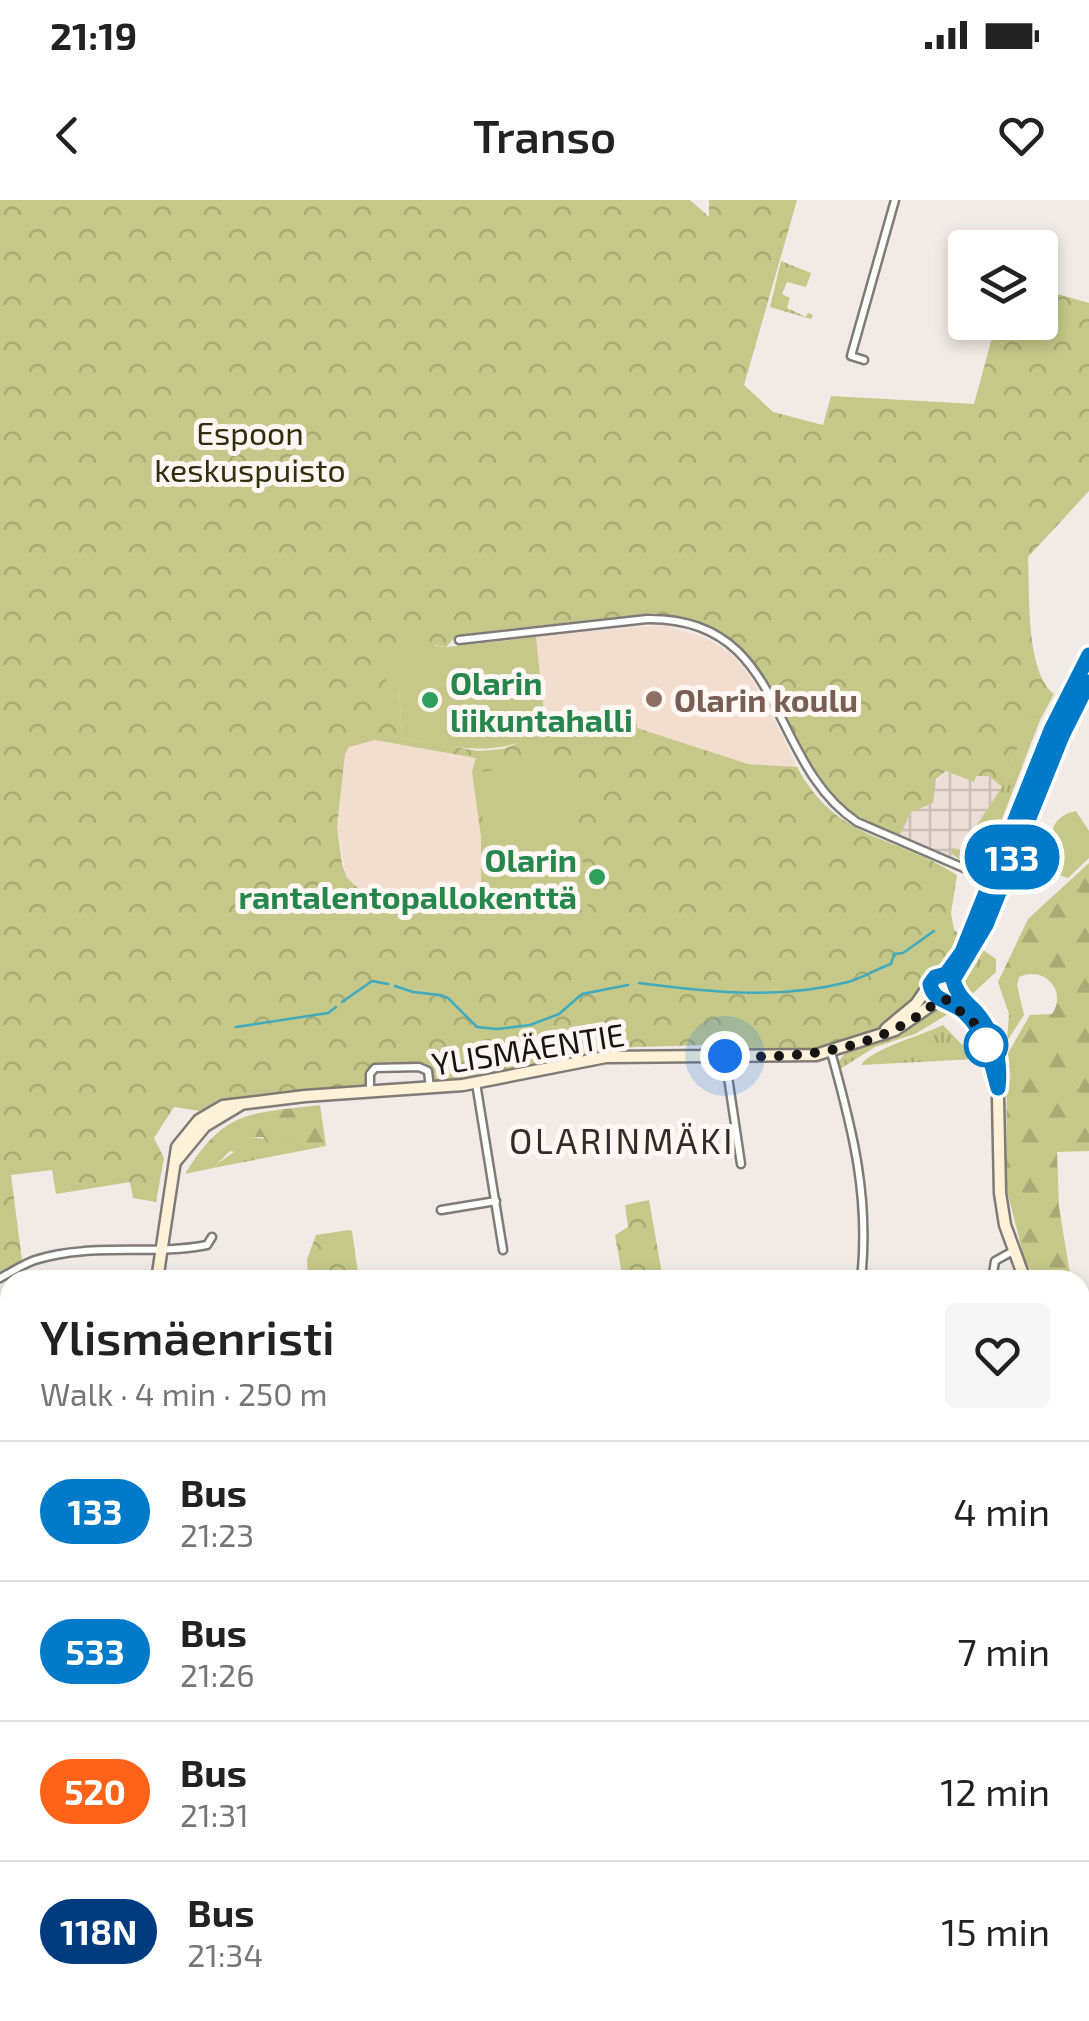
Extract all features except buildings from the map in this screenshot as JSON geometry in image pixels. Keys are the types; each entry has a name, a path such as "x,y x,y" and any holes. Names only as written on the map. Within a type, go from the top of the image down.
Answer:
{"main road":[{"path":"995,882 1057,715 1089,655"},
{"path":"943,1000 975,923 1088,686"},
{"path":"998,1088 982,1036 963,1011 931,993 930,984 935,977 951,981 980,1017 994,1043 999,1068 1000,1193 1021,1270"},
{"name":"YLISMÄENTIE","path":"879,1035 916,1004 930,984"},
{"name":"YLISMÄENTIE","path":"162,1248 176,1161 202,1123 241,1105 430,1090 606,1058 792,1057 831,1052 894,1030 943,1000"},
{"path":"159,1270 162,1248"}],"street":[{"path":"864,360 851,356 895,200"},
{"path":"459,640 647,619 703,629 732,646 756,670 807,770 839,809 857,822 995,882"},
{"path":"831,1052 862,1175 865,1228 862,1270"},
{"path":"725,1056 741,1164"},
{"path":"370,1092 370,1074 375,1068 422,1067 430,1074 430,1090"},
{"path":"476,1083 503,1250"},
{"path":"441,1210 496,1202"},
{"path":"15,1270 34,1260 115,1248 207,1245 212,1237"},
{"path":"994,1270 995,1261 1013,1250"}],"shaded area":[{"name":"Olarin koulu","path":"661,625 703,637 728,651 743,666 767,704 797,767 748,764 636,728 636,720 609,717 561,725 546,732 536,637"},
{"path":"375,740 477,758 472,772 481,836 481,889 458,895 368,898 347,878 337,827 345,754 349,747"},
{"path":"946,771 973,781 976,776 989,776 1002,787 960,850 954,848 953,857 900,835 911,812"}],"green space":[{"name":"Espoon keskuspuisto","path":"0,200 690,200 709,217 709,200 797,200 744,385 773,412 823,425 831,396 974,404 991,340 1058,340 1058,294 1089,303 1089,491 1028,557 1034,650 1038,668 1054,694 1040,720 1030,716 1002,787 989,776 976,776 974,782 946,771 936,779 933,803 911,812 900,835 868,821 846,808 821,783 774,695 747,656 709,628 654,613 457,635 446,647 429,644 399,687 402,738 478,751 503,749 561,725 609,717 636,720 637,728 748,764 797,767 813,792 849,824 957,875 951,913 954,930 963,937 903,1011 857,1039 808,1050 757,1051 707,1045 603,1048 443,1083 436,1083 431,1071 421,1064 372,1066 364,1087 222,1100 200,1111 174,1107 154,1138 164,1158 156,1202 133,1198 130,1182 56,1194 52,1170 11,1175 22,1261 0,1270","holes":["375,740 476,758 472,772 481,837 481,889 458,895 369,898 347,878 337,827 349,747"]},
{"path":"781,261 811,273 806,287 787,282 782,294 790,298 787,308 806,317 808,313 813,315 811,319 770,307"},
{"path":"536,637 546,732 492,748 402,738 399,688 387,688 384,660 423,639 446,647"},
{"path":"1030,715 1040,720 990,850 980,866 964,863 951,853 953,848 960,850 1002,787"},
{"path":"567,762 572,765 588,909 493,919 478,772"},
{"path":"1076,811 1089,831 1089,858 1068,878 1045,862 1055,824"},
{"path":"1089,863 1089,1151 1057,1152 1059,1207 1069,1270 1031,1270 1006,1187 1007,1055 1030,1015 1052,1014 1057,997 1045,977 1019,977 1017,985 1024,1015 1007,1041 1009,1014 998,982 1028,919"},
{"path":"979,947 996,959 996,972 968,998 959,981"},
{"path":"939,1006 955,1010 915,1034 875,1047 840,1069 839,1061 844,1054 897,1033"},
{"path":"943,1025 976,1059 861,1065 886,1048"},
{"path":"320,1105 326,1146 284,1142 279,1151 273,1151 263,1137 250,1137 246,1154 230,1151 213,1168 185,1174 213,1137 227,1126 257,1114"},
{"path":"250,1137 326,1146 213,1168"},
{"path":"649,1200 661,1270 621,1270 615,1235 628,1227 625,1205"},
{"path":"352,1231 358,1270 308,1270 307,1259 316,1235"}],"waterway":[{"path":"639,983 744,993 822,988 891,964 894,954 903,953 934,931"},
{"path":"342,1002 372,981 388,984"},
{"path":"395,986 448,998 477,1027 497,1029 530,1025 559,1014 582,994 628,985"},
{"path":"236,1027 328,1013 336,1007"}],"bus line":[{"name":"133","path":"1089,655 1051,730 962,952 946,974 938,975 930,984 933,995 953,1003 974,1023 990,1055 998,1088 994,1043 980,1017 960,997 953,980 986,925 1062,736 1089,682"}],"place":[{"name":"Olarin koulu","path":"654,699"},
{"name":"Olarin liikuntahalli","path":"430,700"},
{"name":"Olarin rantalentopallokenttä","path":"597,877"}],"district":[{"name":"OLARINMÄKI","path":"622,1140"}],"route":[{"path":"725,1056 768,1058 831,1052 894,1030 939,1000 947,1000 963,1011 986,1045"}]}
